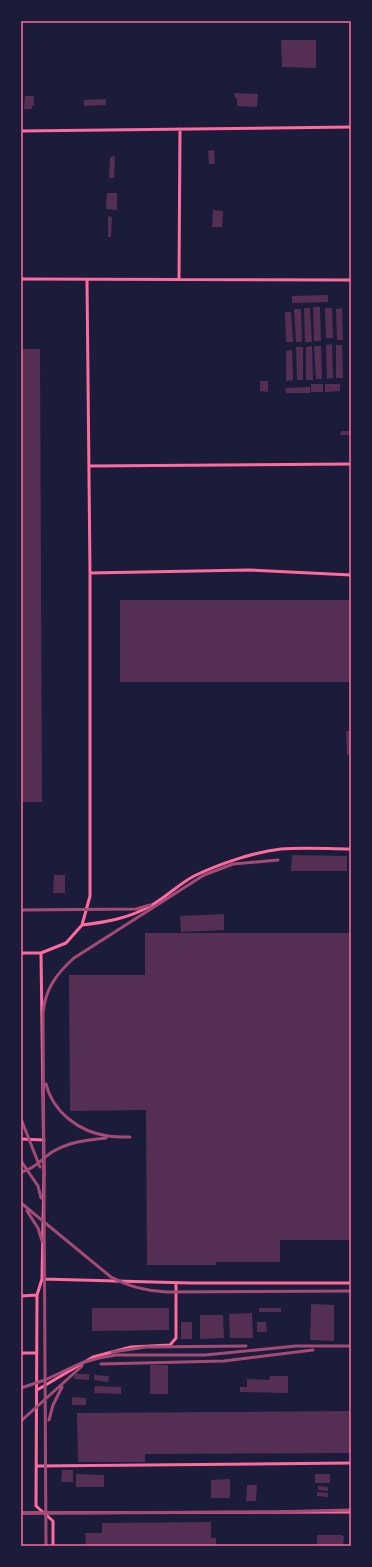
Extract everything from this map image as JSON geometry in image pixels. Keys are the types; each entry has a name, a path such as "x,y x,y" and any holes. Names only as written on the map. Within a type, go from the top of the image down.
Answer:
{"lane":[{"path":"21,131 351,127"},
{"path":"179,280 180,129"},
{"path":"21,280 351,280"},
{"path":"21,953 41,953 66,944 82,925 90,896 90,572 87,280"},
{"path":"89,466 351,464"},
{"path":"90,572 249,570 351,575"},
{"path":"82,925 109,922 136,914 194,877 230,862 281,849 351,849"},
{"path":"41,953 44,1140 42,1279 37,1295 36,1506 53,1521 53,1546"},
{"path":"21,1140 44,1140"},
{"path":"42,1279 176,1283 351,1283"},
{"path":"37,1390 93,1357 131,1347 170,1345 176,1338 176,1283"},
{"path":"21,1296 37,1295"},
{"path":"21,1353 37,1353"},
{"path":"36,1466 351,1463"},
{"path":"21,1513 351,1512"}],"building":[{"path":"281,40 316,40 316,68 282,67"},
{"path":"234,93 258,94 257,107 237,106 237,98 235,98"},
{"path":"25,96 34,96 34,106 32,106 32,109 24,109"},
{"path":"106,99 106,105 84,106 84,100"},
{"path":"214,150 215,164 209,164 208,151"},
{"path":"115,156 114,178 109,178 110,157"},
{"path":"107,193 117,193 117,210 106,209"},
{"path":"213,210 223,211 222,227 212,227"},
{"path":"108,216 112,217 111,237 108,237"},
{"path":"328,295 328,302 292,303 292,296"},
{"path":"313,307 320,307 321,341 314,341"},
{"path":"304,308 310,308 312,342 305,342"},
{"path":"325,308 332,308 333,338 326,338"},
{"path":"342,308 343,340 337,340 336,309"},
{"path":"294,309 301,309 302,342 296,342"},
{"path":"285,312 291,312 293,342 286,342"},
{"path":"332,344 333,378 327,379 326,345"},
{"path":"336,345 342,345 343,378 336,378"},
{"path":"312,346 313,380 306,380 306,347"},
{"path":"314,346 321,346 322,379 316,379"},
{"path":"296,347 303,347 303,380 297,380"},
{"path":"21,349 40,349 42,802 21,802"},
{"path":"292,350 293,380 286,381 286,351"},
{"path":"260,381 268,381 268,392 260,391"},
{"path":"311,384 323,384 323,392 311,392"},
{"path":"325,384 340,384 340,391 325,392"},
{"path":"310,387 310,393 286,393 285,388"},
{"path":"341,431 351,431 351,435 340,435"},
{"path":"120,600 351,600 351,682 120,682"},
{"path":"346,731 351,731 351,754 347,755"},
{"path":"292,855 347,856 347,871 291,871"},
{"path":"54,875 65,875 65,893 53,893"},
{"path":"224,914 224,930 181,932 180,916"},
{"path":"145,933 351,933 351,1240 280,1240 280,1262 216,1262 216,1265 147,1265 146,1110 70,1111 69,975 145,975"},
{"path":"311,1304 334,1305 334,1341 310,1340"},
{"path":"92,1308 169,1308 169,1330 92,1331"},
{"path":"259,1308 281,1308 281,1312 259,1312"},
{"path":"252,1313 253,1338 230,1338 229,1314"},
{"path":"200,1315 223,1315 224,1338 200,1339"},
{"path":"181,1322 192,1322 192,1339 181,1339"},
{"path":"257,1322 266,1322 267,1332 257,1332"},
{"path":"150,1365 168,1365 168,1394 150,1394"},
{"path":"75,1374 89,1374 89,1380 74,1379"},
{"path":"94,1375 109,1376 108,1382 94,1380"},
{"path":"270,1376 288,1376 288,1393 240,1392 240,1387 247,1387 247,1379 269,1380"},
{"path":"95,1386 121,1387 121,1394 94,1393"},
{"path":"72,1397 86,1398 86,1405 72,1405"},
{"path":"351,1411 351,1453 145,1454 145,1462 78,1462 77,1413"},
{"path":"62,1470 73,1470 73,1482 61,1482"},
{"path":"76,1474 104,1475 104,1487 76,1487"},
{"path":"315,1474 330,1474 330,1483 315,1483"},
{"path":"230,1479 230,1498 211,1498 211,1480"},
{"path":"247,1485 257,1485 256,1501 246,1501"},
{"path":"318,1486 328,1487 328,1491 318,1490"},
{"path":"317,1492 328,1493 328,1497 317,1496"},
{"path":"211,1522 211,1538 216,1538 216,1546 86,1546 85,1533 102,1533 102,1523"},
{"path":"317,1535 342,1535 344,1537 343,1546 317,1546"}],"railway":[{"path":"46,1546 43,1013 46,996 57,976 74,958 204,875 233,864 278,860"},
{"path":"21,910 136,909 150,905"},
{"path":"46,1084 49,1094 61,1112 77,1125 97,1134 130,1137"},
{"path":"21,1119 40,1167"},
{"path":"21,1172 30,1169 52,1152 65,1146 106,1138"},
{"path":"21,1161 38,1186 41,1198"},
{"path":"21,1203 111,1277 138,1288 167,1292 351,1291"},
{"path":"27,1211 38,1228 42,1241"},
{"path":"112,1352 146,1347 246,1346"},
{"path":"21,1388 45,1380 81,1363 116,1355 205,1355 296,1346 351,1346"},
{"path":"101,1364 224,1361 313,1350"},
{"path":"21,1421 82,1366"},
{"path":"49,1420 53,1405 62,1387"},
{"path":"21,1513 267,1512 351,1510"}]}
